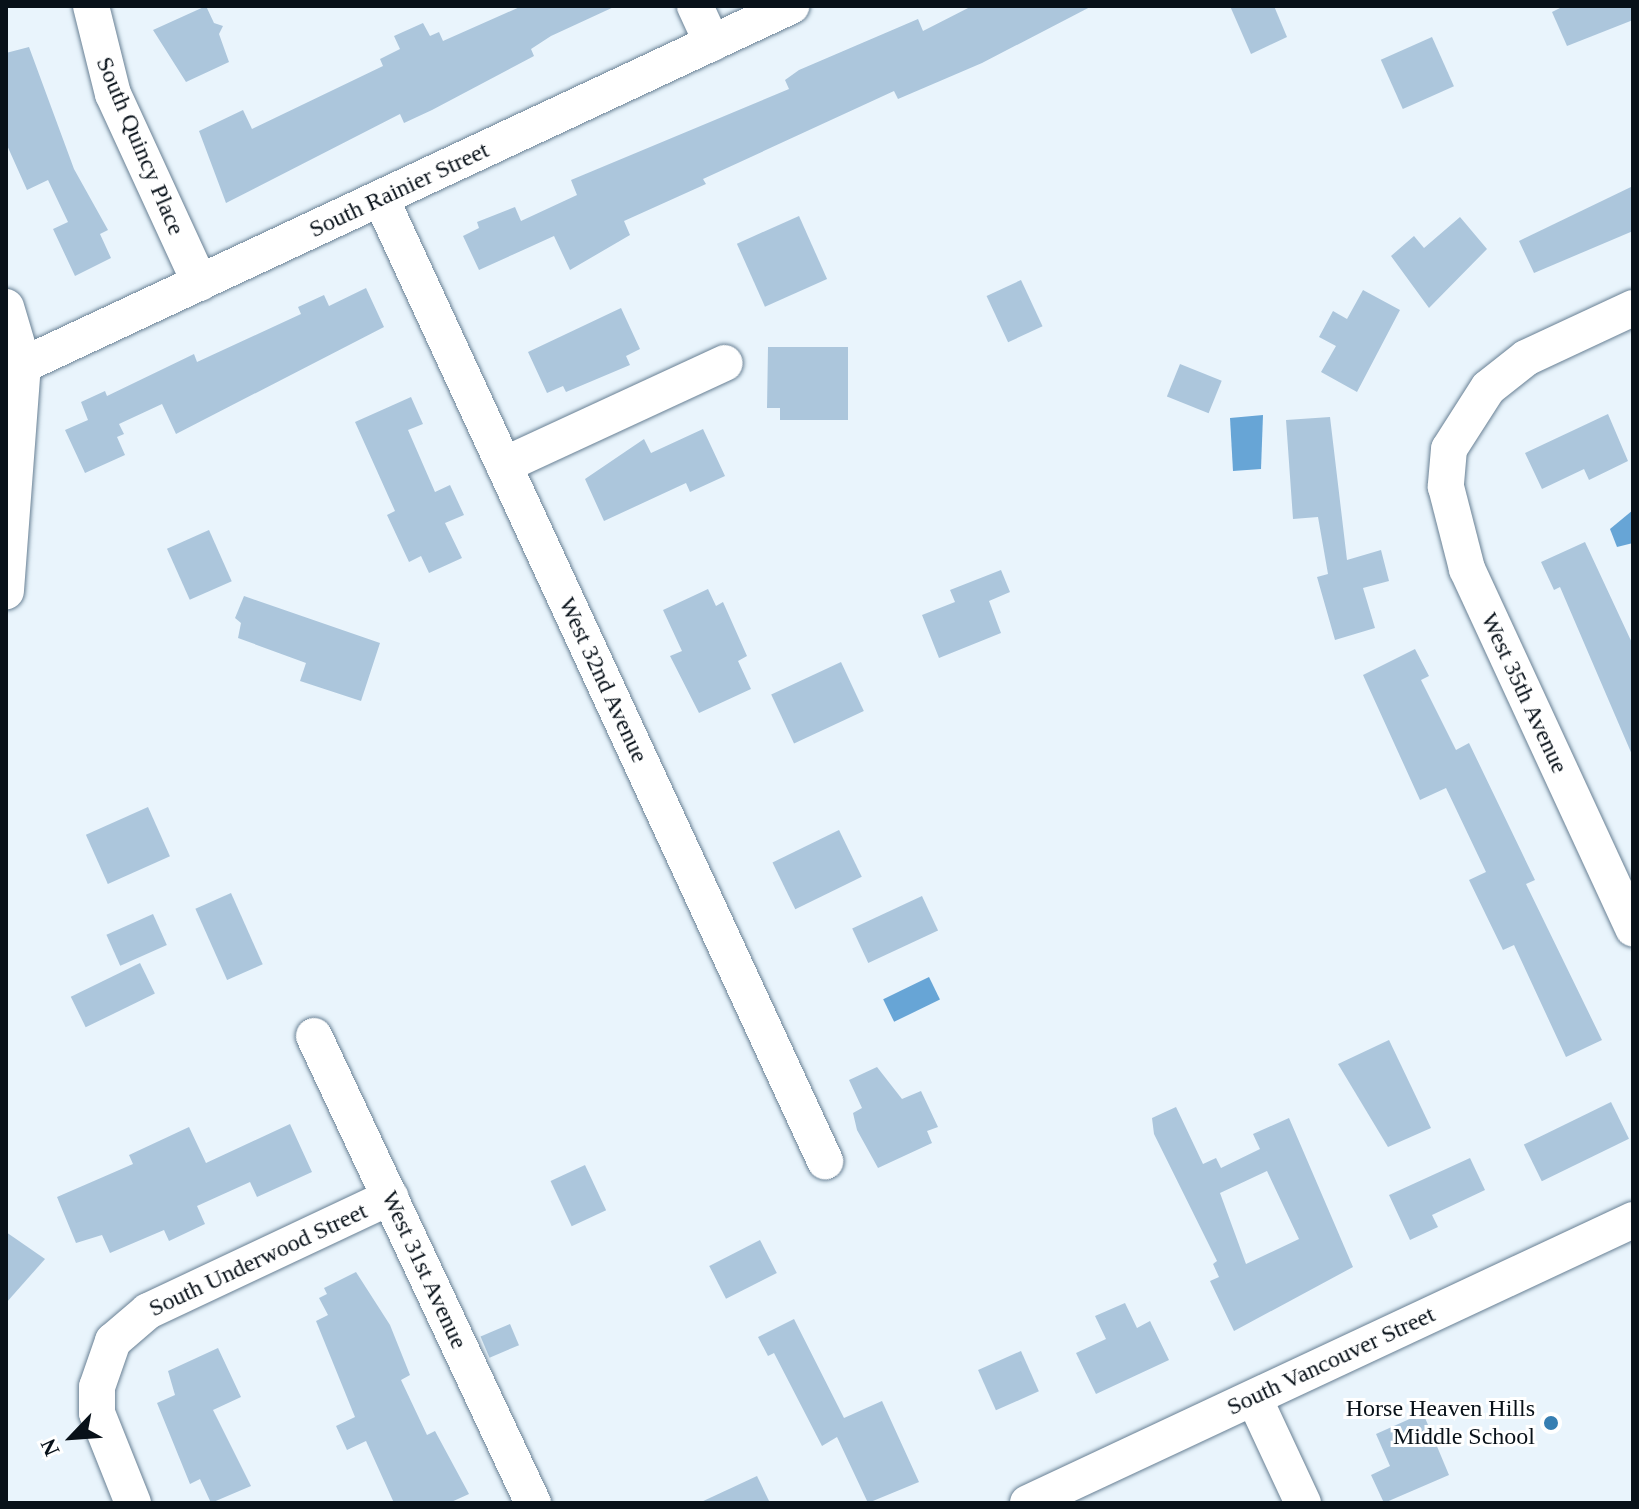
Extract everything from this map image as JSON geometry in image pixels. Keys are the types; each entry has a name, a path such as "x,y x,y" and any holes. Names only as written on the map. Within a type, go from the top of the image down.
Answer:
{"street":[{"name":"South Quincy Place","path":"91,6 113,94 200,283"},
{"path":"695,6 712,43"},
{"name":"South Rainier Street","path":"15,368 791,6"},
{"name":"West 32nd Avenue","path":"381,199 825,1161"},
{"path":"6,307 15,368 6,591"},
{"name":"West 35th Avenue","path":"1633,308 1526,358 1488,388 1449,449 1446,487 1467,569 1633,928"},
{"path":"504,465 725,363"},
{"name":"West 31st Avenue","path":"314,1036 533,1503"},
{"name":"South Underwood Street","path":"133,1503 97,1413 103,1365 113,1341 148,1311 390,1197"},
{"name":"South Vancouver Street","path":"1028,1503 1633,1220"},
{"path":"1254,1398 1303,1503"}],"water":[{"path":"1263,415 1261,469 1233,471 1230,418"},
{"path":"1633,510 1633,543 1617,547 1610,529"},
{"path":"929,977 940,999 894,1022 883,999"}],"building":[{"path":"206,6 214,23 223,26 219,34 229,62 186,82 153,30"},
{"path":"522,6 616,6 551,36 531,49 534,56 432,110 404,123 400,114 226,203 199,131 243,110 252,129 383,66 380,59 400,49 394,36 423,23 430,36 439,32 443,41"},
{"path":"972,6 1092,6 982,63 898,99 894,91 703,179 706,184 624,221 630,235 570,270 554,236 479,270 463,236 479,228 477,222 515,207 521,221 577,195 571,180 789,89 785,80 799,70 918,19 923,31"},
{"path":"1230,6 1274,6 1287,37 1251,54"},
{"path":"1564,6 1633,6 1633,20 1567,46 1552,12"},
{"path":"1432,37 1454,86 1403,109 1381,60"},
{"path":"29,47 74,169 108,230 100,234 111,258 75,276 53,229 68,222 48,180 27,190 6,143 6,53"},
{"path":"1633,186 1633,231 1534,273 1519,241"},
{"path":"799,216 827,279 765,307 737,244"},
{"path":"1460,217 1487,249 1429,308 1391,256 1414,236 1424,248"},
{"path":"1021,280 1043,326 1008,342 987,296"},
{"path":"366,288 384,327 176,434 162,404 119,424 124,434 117,437 125,455 85,473 65,430 88,420 81,402 105,391 107,396 194,354 197,362 301,314 298,307 324,295 329,306"},
{"path":"1363,290 1400,310 1357,392 1321,372 1336,346 1319,337 1333,311 1347,319"},
{"path":"621,308 640,349 626,356 630,365 566,392 563,386 547,393 528,352"},
{"path":"768,347 848,347 848,420 780,420 780,408 767,408"},
{"path":"1180,364 1222,381 1209,413 1167,396"},
{"path":"411,397 423,424 408,430 435,492 450,485 464,515 445,523 462,558 429,573 421,556 409,562 387,515 395,511 355,422"},
{"path":"1608,414 1628,461 1589,480 1584,469 1542,489 1525,453"},
{"path":"1330,417 1347,560 1381,550 1389,581 1363,588 1375,628 1335,640 1317,577 1328,574 1318,517 1293,519 1286,420"},
{"path":"703,429 725,476 690,492 686,483 604,521 585,479 644,439 651,453"},
{"path":"209,530 232,581 190,600 167,549"},
{"path":"1585,542 1633,645 1633,757 1560,587 1554,590 1541,562"},
{"path":"1001,570 1010,592 989,601 1001,633 939,658 922,615 955,602 950,590"},
{"path":"708,589 716,606 723,602 747,656 738,661 751,689 699,713 670,656 682,651 663,610"},
{"path":"244,596 380,643 361,701 300,681 306,663 238,638 241,623 235,618"},
{"path":"1415,649 1429,676 1421,680 1456,750 1469,743 1535,880 1526,884 1602,1040 1566,1057 1514,945 1503,950 1469,880 1486,872 1446,788 1420,800 1363,675"},
{"path":"841,662 864,711 794,743 771,695"},
{"path":"148,807 170,856 108,884 86,835"},
{"path":"839,830 862,877 795,909 772,862"},
{"path":"231,893 263,964 227,980 195,909"},
{"path":"922,896 938,930 868,963 852,929"},
{"path":"153,914 167,945 120,966 106,935"},
{"path":"140,963 155,994 86,1027 71,997"},
{"path":"1389,1040 1431,1128 1388,1147 1338,1064"},
{"path":"877,1067 902,1099 921,1091 938,1127 927,1131 932,1143 878,1168 857,1130 853,1113 862,1108 849,1080"},
{"path":"1611,1102 1629,1139 1542,1181 1524,1145"},
{"path":"1176,1107 1203,1164 1216,1158 1221,1168 1260,1149 1253,1134 1289,1118 1353,1267 1234,1331 1210,1281 1219,1277 1213,1264 1217,1261 1154,1134 1152,1118","holes":["1267,1171 1299,1239 1246,1264 1220,1193"]},
{"path":"290,1124 312,1172 257,1197 250,1182 197,1206 205,1224 169,1241 164,1230 110,1253 102,1235 76,1243 57,1197 133,1164 129,1155 189,1127 206,1163"},
{"path":"1470,1158 1485,1190 1432,1215 1438,1227 1410,1240 1389,1195"},
{"path":"585,1165 606,1210 572,1226 551,1181"},
{"path":"6,1232 45,1259 6,1303"},
{"path":"760,1240 777,1273 726,1299 709,1266"},
{"path":"356,1272 390,1325 410,1375 401,1380 427,1435 435,1431 469,1494 449,1503 394,1503 366,1441 347,1450 336,1426 355,1417 316,1321 328,1315 319,1298 327,1294 324,1288"},
{"path":"1125,1303 1137,1328 1150,1321 1169,1360 1096,1394 1076,1353 1106,1339 1095,1316"},
{"path":"794,1319 844,1418 882,1401 919,1482 868,1503 837,1437 822,1446 774,1353 768,1356 758,1337"},
{"path":"510,1324 519,1345 490,1358 481,1337"},
{"path":"218,1348 241,1397 213,1410 251,1486 211,1503 200,1479 190,1484 157,1403 175,1395 168,1371"},
{"path":"1021,1351 1039,1391 996,1410 978,1370"},
{"path":"1423,1413 1449,1475 1384,1503 1371,1475 1390,1466 1376,1434"},
{"path":"757,1476 770,1503 699,1503"}],"place":[{"name":"Horse Heaven Hills Middle School","path":"1551,1423"}]}
